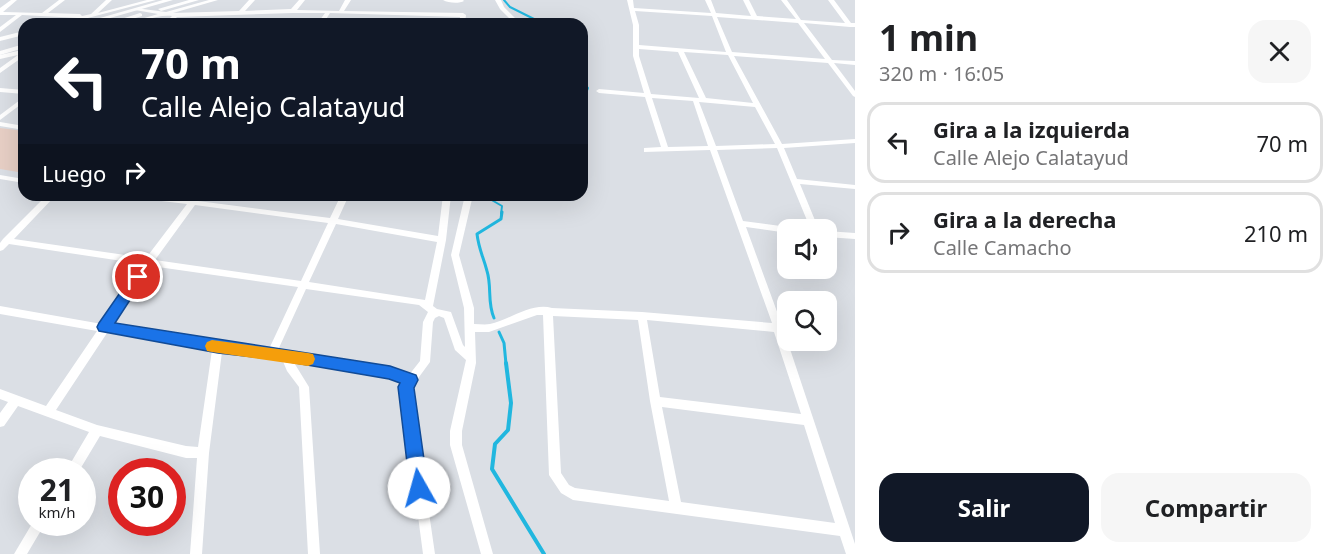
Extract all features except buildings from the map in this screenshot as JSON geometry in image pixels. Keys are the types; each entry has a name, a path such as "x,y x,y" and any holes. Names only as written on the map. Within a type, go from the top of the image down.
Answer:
{"street":[{"path":"0,12 14,0"},
{"path":"43,15 62,0"},
{"path":"90,18 109,0"},
{"path":"96,18 153,0"},
{"path":"99,18 170,0"},
{"path":"130,18 196,0"},
{"path":"149,18 215,0"},
{"path":"240,13 252,0"},
{"path":"293,11 302,0"},
{"path":"341,12 348,0"},
{"path":"446,0 461,1"},
{"path":"498,0 512,18"},
{"path":"630,0 636,25 636,47 641,73 665,150"},
{"path":"708,0 730,54 780,146 811,219"},
{"path":"746,0 755,18"},
{"path":"784,0 855,95"},
{"path":"831,0 852,25"},
{"path":"136,9 157,10 176,15 293,11 463,15 463,18"},
{"path":"632,9 852,25"},
{"path":"0,12 65,18"},
{"path":"324,18 328,12"},
{"path":"225,18 229,13"},
{"path":"0,30 21,14"},
{"path":"173,18 176,15"},
{"path":"0,39 18,34"},
{"path":"0,45 18,40"},
{"path":"636,47 855,63"},
{"path":"0,53 18,48"},
{"path":"681,51 703,99"},
{"path":"0,57 18,53"},
{"path":"0,71 18,57"},
{"path":"0,90 18,92"},
{"path":"599,91 758,105"},
{"path":"695,99 777,325"},
{"path":"0,118 18,104"},
{"path":"0,124 18,127"},
{"path":"646,150 713,149 855,141"},
{"path":"846,142 855,147"},
{"path":"0,177 18,180"},
{"path":"795,181 855,187"},
{"path":"3,245 46,201"},
{"path":"49,411 149,261 193,201"},
{"path":"212,201 442,240"},
{"path":"272,353 343,201"},
{"path":"429,554 406,387 425,362 428,322 432,310 446,201"},
{"path":"468,201 455,255 469,308 471,358 456,431 456,445 458,458 484,536 487,554"},
{"path":"741,224 777,229"},
{"path":"837,235 855,236"},
{"path":"3,245 149,261 421,302 432,310 448,315 459,347 471,358"},
{"path":"0,310 218,347 272,353 390,372 410,380"},
{"path":"471,328 489,328 537,311 548,310 777,328"},
{"path":"548,310 555,475 565,489 573,494 844,530"},
{"path":"642,316 655,401 676,507"},
{"path":"196,554 203,453 218,347"},
{"path":"785,351 852,554"},
{"path":"287,356 288,364 301,379 304,387 314,554"},
{"path":"0,394 97,430 186,452 203,453"},
{"path":"0,422 16,400"},
{"path":"655,401 807,420"},
{"path":"80,458 97,430"},
{"path":"20,554 31,536"}],"shaded area":[{"path":"0,128 18,130 18,172 0,169"}],"waterway":[{"path":"504,0 510,7 532,18"},
{"path":"493,201 502,206 501,214"},
{"path":"494,318 488,277 477,234 501,219 502,212"},
{"path":"499,332 504,343 506,364"},
{"path":"506,363 511,403 508,430 495,444 492,469 544,554"}],"slow traffic":[{"path":"212,346 308,359"}],"route":[{"path":"138,277 104,327 218,347 272,353 390,372 410,380 406,387 419,488"}]}
